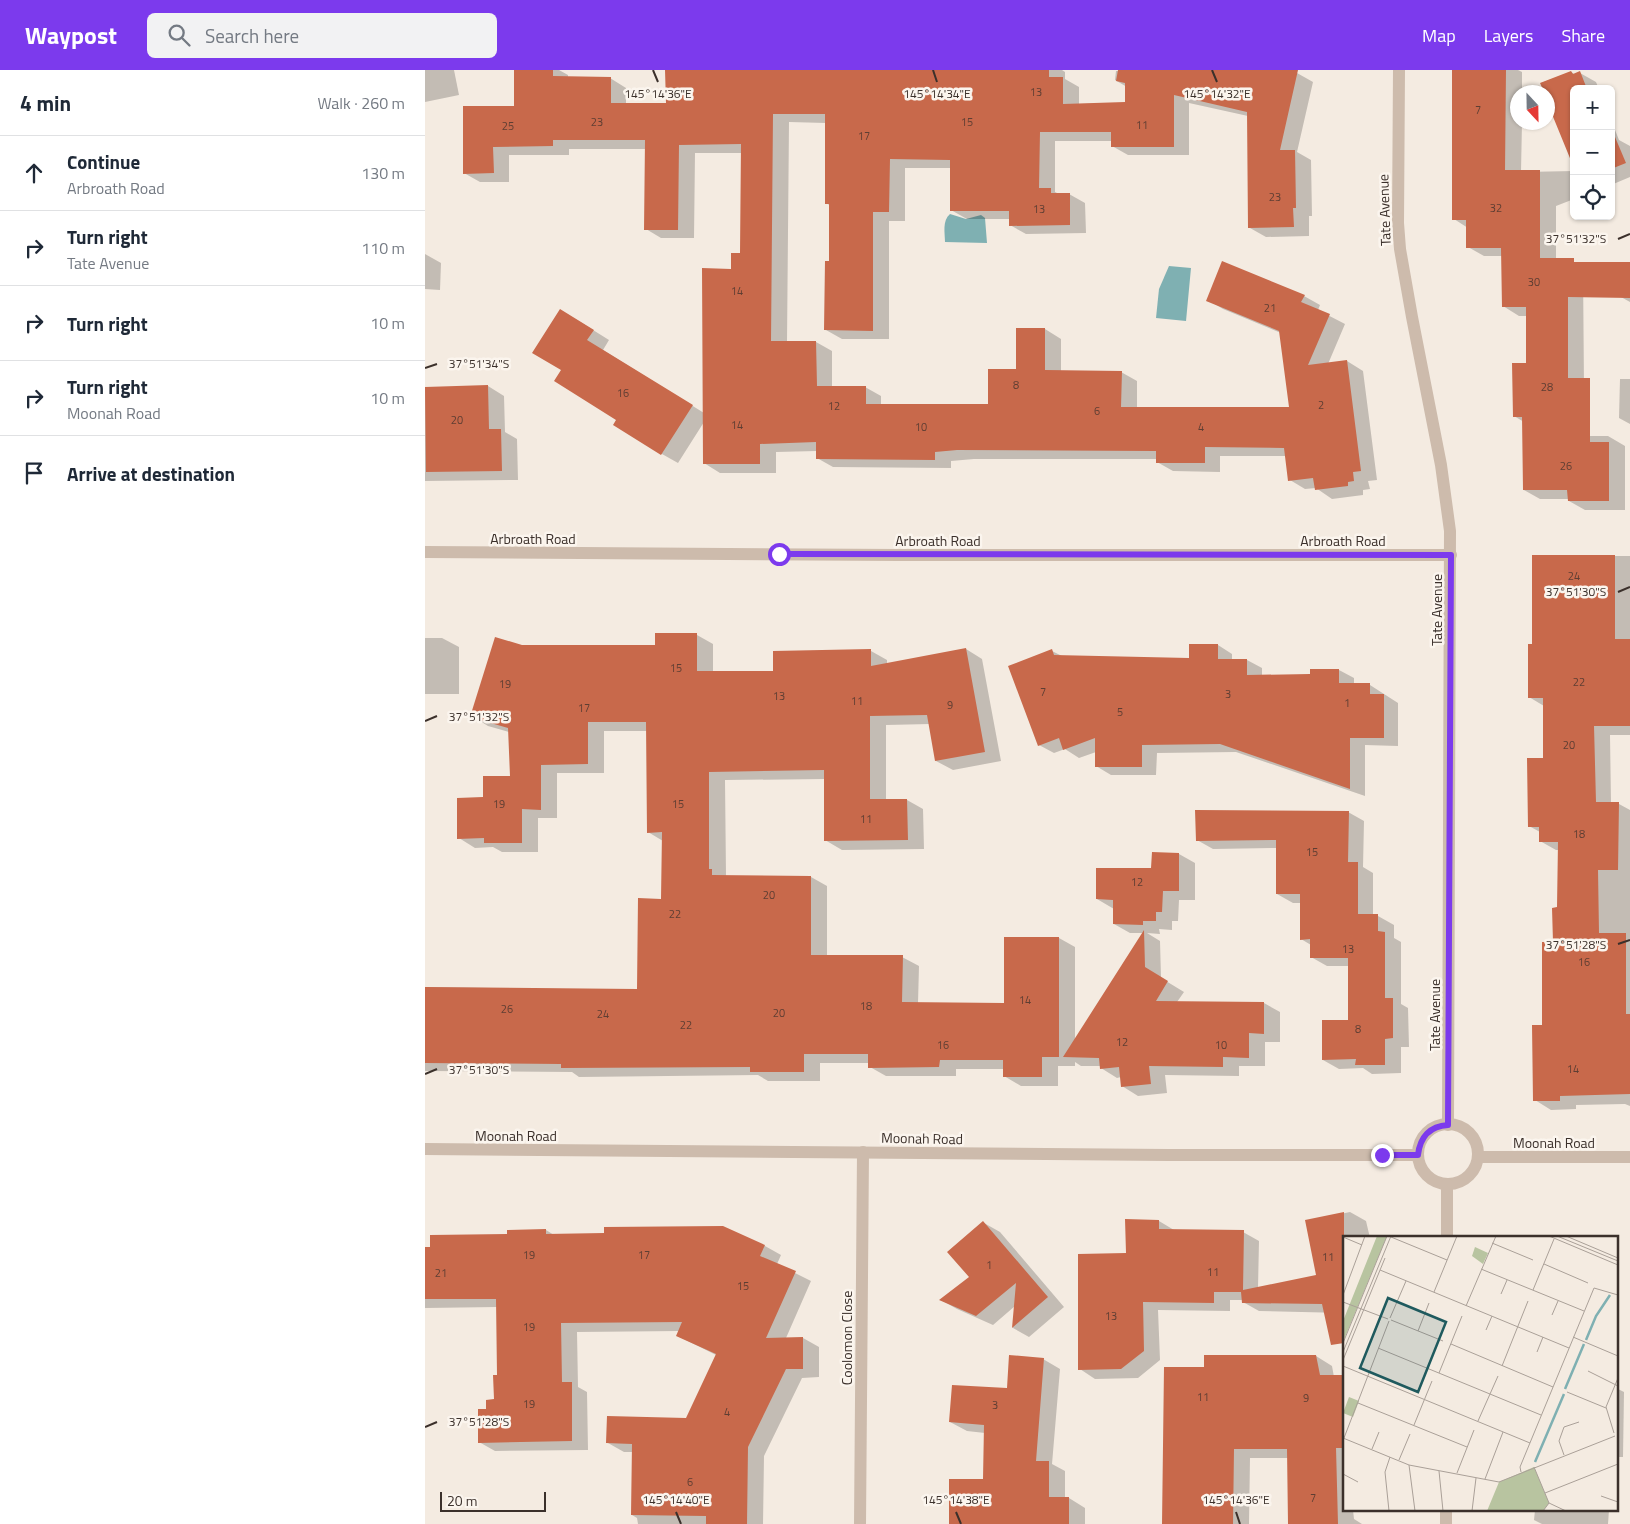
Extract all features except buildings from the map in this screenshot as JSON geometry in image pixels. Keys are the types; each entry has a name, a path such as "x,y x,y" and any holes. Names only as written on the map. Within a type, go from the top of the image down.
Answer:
{"street":[{"name":"Tate Avenue","path":"1399,70 1397,223 1412,317 1445,488 1451,555 1448,1125"},
{"name":"Arbroath Road","path":"425,552 890,555 1451,555"},
{"path":"1441,1125 1448,1125 1460,1127 1469,1132 1476,1145 1478,1157 1474,1169 1468,1177 1460,1182 1447,1184 1431,1180 1419,1164 1418,1155 1419,1145 1424,1136 1431,1129 1441,1125"},
{"name":"Moonah Road","path":"425,1149 1168,1155 1418,1155"},
{"name":"Coolomon Close","path":"860,1524 863,1152"},
{"name":"Moonah Road","path":"1478,1157 1630,1157"},
{"path":"1447,1184 1447,1236"}],"water":[{"path":"950,214 966,219 981,215 985,218 987,243 945,242 945,224"},
{"path":"1169,266 1191,268 1186,321 1156,318 1159,289"}],"route":[{"path":"779,554 1451,555 1448,1125 1441,1125 1431,1129 1419,1145 1418,1155 1382,1155"}]}
